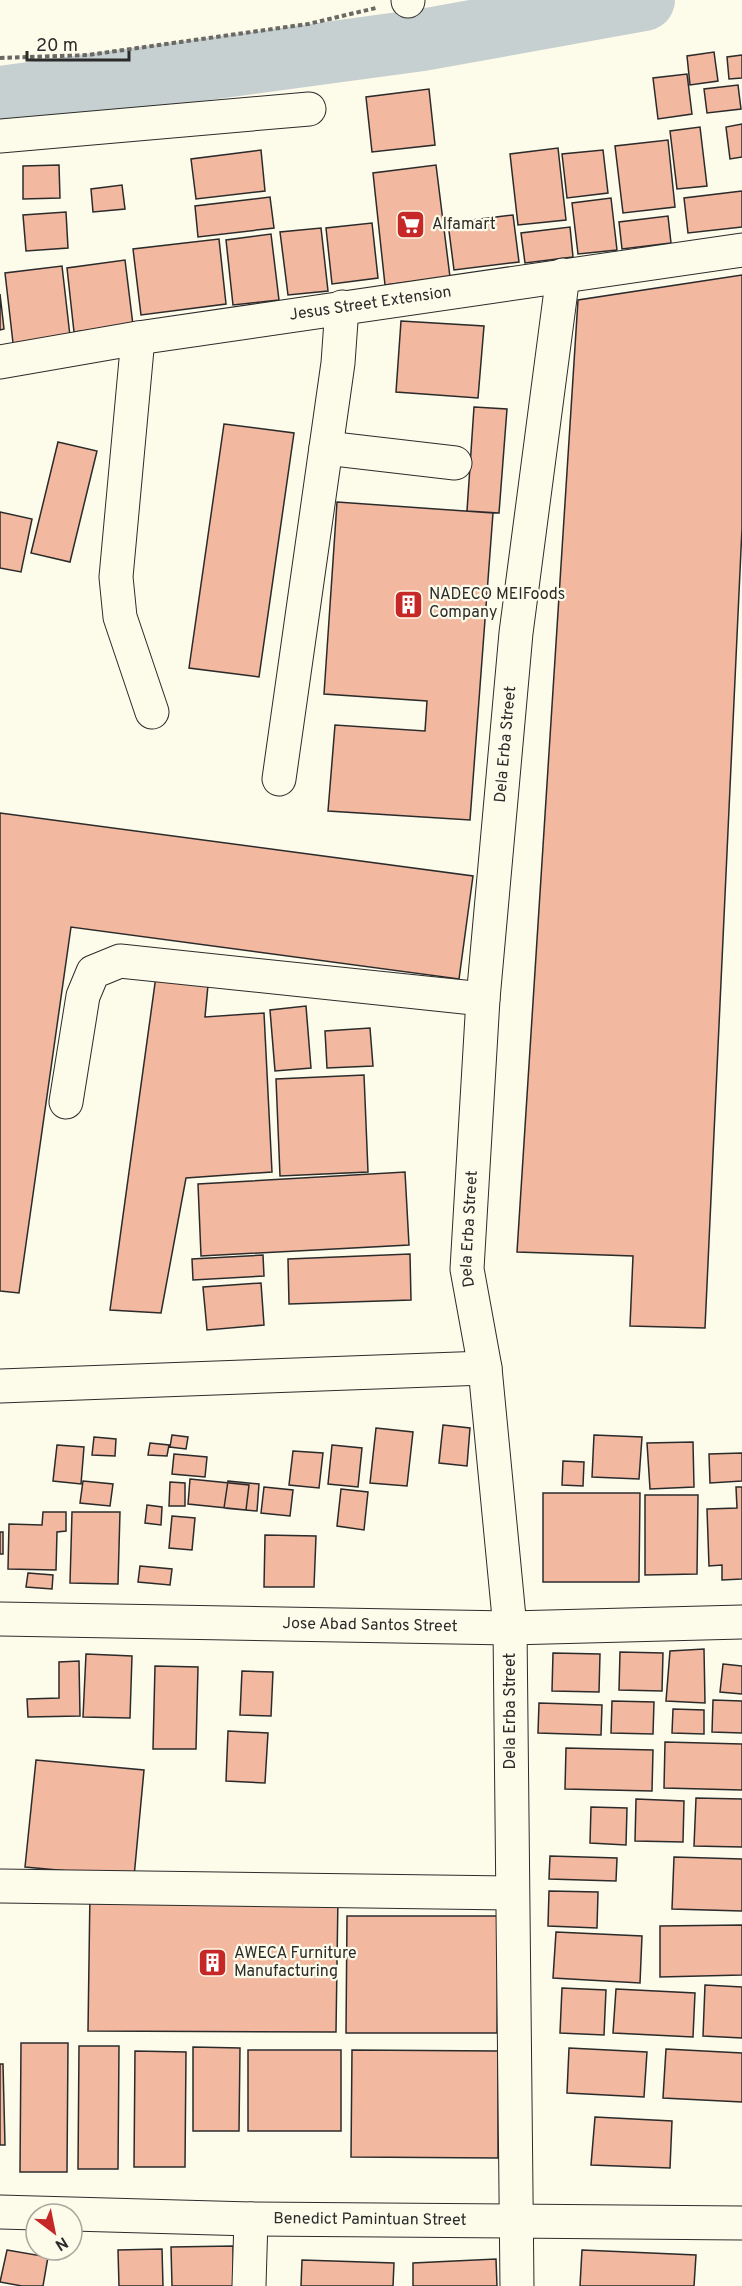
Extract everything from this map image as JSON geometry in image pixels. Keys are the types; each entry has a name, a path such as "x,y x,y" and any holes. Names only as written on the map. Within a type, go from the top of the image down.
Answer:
{"street":[{"path":"0,136 309,109"},
{"name":"Jesus Street Extension","path":"0,362 138,338 563,274 742,250"},
{"name":"Dela Erba Street","path":"517,2286 510,1628 485,1368 467,1269 483,999 516,633 563,274"},
{"path":"279,779 338,363 342,308"},
{"path":"138,338 116,577 120,617 152,711"},
{"path":"326,448 455,463"},
{"path":"66,1102 83,996 93,972 120,961 483,999"},
{"path":"0,1386 485,1368"},
{"name":"Jose Abad Santos Street","path":"0,1619 510,1628 742,1622"},
{"path":"0,1886 512,1893"},
{"name":"Benedict Pamintuan Street","path":"0,2212 251,2219 742,2223"},
{"path":"249,2286 251,2219"}],"path":[{"path":"0,58 88,55 308,24 408,0"}],"building":[{"path":"714,52 718,81 690,85 687,56"},
{"path":"742,55 742,78 729,79 727,57"},
{"path":"687,74 692,114 658,119 653,78"},
{"path":"738,85 741,109 707,113 704,89"},
{"path":"429,89 435,145 372,152 366,97"},
{"path":"742,124 742,157 730,159 726,127"},
{"path":"700,127 707,186 677,189 670,131"},
{"path":"668,140 675,207 623,213 615,146"},
{"path":"558,148 566,220 518,225 510,154"},
{"path":"261,150 265,191 196,199 191,159"},
{"path":"603,150 608,193 567,198 562,154"},
{"path":"59,165 60,198 23,199 23,166"},
{"name":"Alfamart","path":"436,165 450,277 385,285 373,173"},
{"path":"122,185 125,209 93,212 91,189"},
{"path":"742,191 742,227 688,233 684,198"},
{"path":"270,197 274,228 198,237 195,206"},
{"path":"611,198 617,250 578,254 572,203"},
{"path":"66,212 68,248 26,251 23,215"},
{"path":"513,215 519,262 454,270 448,223"},
{"path":"668,216 671,243 622,249 619,222"},
{"path":"372,223 378,278 332,284 326,228"},
{"path":"570,227 573,257 525,263 521,233"},
{"path":"321,228 328,291 288,295 280,232"},
{"path":"271,234 279,300 233,305 226,240"},
{"path":"219,239 226,304 141,315 133,249"},
{"path":"125,260 133,325 74,332 67,268"},
{"path":"62,266 70,336 13,343 5,273"},
{"path":"742,275 742,528 705,1328 630,1326 633,1256 517,1252 578,300"},
{"path":"0,294 4,329 0,330"},
{"path":"401,321 484,326 478,398 396,392"},
{"path":"474,407 507,409 499,513 467,511"},
{"path":"224,424 294,433 259,677 189,668"},
{"path":"58,442 97,451 70,562 31,553"},
{"name":"NADECO MEIFoods Company","path":"337,502 493,513 470,820 328,811 335,725 425,731 427,701 324,694"},
{"path":"0,512 32,519 21,572 0,568"},
{"path":"0,813 473,876 459,979 71,927 19,1293 0,1291"},
{"path":"156,976 208,985 205,1017 264,1013 272,1172 186,1178 161,1313 110,1310"},
{"path":"306,1006 311,1068 275,1071 270,1010"},
{"path":"370,1028 373,1066 327,1068 325,1031"},
{"path":"364,1075 368,1172 280,1176 276,1079"},
{"path":"405,1172 409,1245 201,1256 198,1184"},
{"path":"410,1254 411,1300 289,1304 288,1259"},
{"path":"263,1255 264,1276 193,1280 192,1259"},
{"path":"261,1283 264,1325 207,1330 203,1287"},
{"path":"443,1425 470,1428 467,1466 439,1463"},
{"path":"376,1428 413,1432 407,1486 370,1483"},
{"path":"172,1435 188,1437 186,1449 170,1447"},
{"path":"594,1435 642,1437 639,1479 592,1477"},
{"path":"94,1437 116,1439 115,1456 92,1455"},
{"path":"693,1442 694,1487 650,1489 647,1443"},
{"path":"150,1443 169,1445 167,1456 148,1455"},
{"path":"57,1445 84,1447 81,1484 53,1481"},
{"path":"332,1445 362,1448 358,1487 328,1484"},
{"path":"293,1451 323,1453 319,1488 289,1485"},
{"path":"742,1453 742,1481 710,1483 709,1454"},
{"path":"174,1454 207,1457 205,1477 172,1474"},
{"path":"563,1461 584,1462 583,1486 562,1485"},
{"path":"190,1479 249,1485 246,1510 188,1504"},
{"path":"83,1481 113,1484 110,1506 80,1503"},
{"path":"228,1481 259,1484 257,1511 224,1508"},
{"path":"170,1482 185,1483 185,1506 169,1506"},
{"path":"264,1487 293,1490 290,1516 261,1513"},
{"path":"736,1487 742,1487 742,1579 722,1580 722,1565 709,1566 707,1509 737,1508"},
{"path":"341,1489 368,1492 364,1530 337,1526"},
{"path":"543,1493 640,1493 639,1582 543,1582"},
{"path":"645,1495 698,1495 697,1574 645,1575"},
{"path":"147,1505 162,1507 161,1525 145,1523"},
{"path":"43,1512 66,1512 66,1531 57,1532 56,1570 8,1569 9,1524 42,1525"},
{"path":"72,1512 120,1512 118,1584 70,1583"},
{"path":"172,1516 195,1518 192,1550 169,1548"},
{"path":"0,1532 3,1532 3,1554 0,1554"},
{"path":"265,1535 316,1536 314,1587 264,1587"},
{"path":"140,1566 172,1569 170,1585 138,1582"},
{"path":"28,1573 53,1575 52,1589 26,1587"},
{"path":"704,1649 705,1703 666,1701 670,1651"},
{"path":"620,1652 663,1653 662,1691 619,1690"},
{"path":"553,1653 600,1654 599,1692 552,1691"},
{"path":"86,1654 132,1656 130,1718 83,1717"},
{"path":"79,1661 80,1716 28,1717 27,1699 59,1698 59,1662"},
{"path":"723,1664 742,1666 742,1694 720,1692"},
{"path":"155,1666 198,1667 196,1749 153,1749"},
{"path":"242,1671 273,1672 271,1716 240,1715"},
{"path":"713,1700 742,1701 742,1733 712,1732"},
{"path":"612,1701 654,1702 653,1734 611,1733"},
{"path":"539,1703 602,1705 601,1735 538,1733"},
{"path":"673,1709 704,1710 704,1734 672,1733"},
{"path":"228,1731 268,1733 265,1783 226,1781"},
{"path":"665,1742 742,1744 742,1790 664,1788"},
{"path":"566,1748 653,1750 652,1791 565,1789"},
{"path":"36,1760 144,1770 134,1877 25,1867"},
{"path":"696,1798 742,1799 742,1847 694,1846"},
{"path":"636,1799 684,1801 683,1842 635,1841"},
{"path":"591,1807 627,1808 626,1845 590,1843"},
{"path":"550,1856 617,1858 616,1881 549,1879"},
{"path":"674,1857 742,1859 742,1911 672,1909"},
{"name":"AWECA Furniture Manufacturing","path":"90,1891 338,1895 336,2032 88,2031"},
{"path":"549,1891 598,1892 597,1928 548,1926"},
{"path":"347,1916 498,1916 497,2033 346,2033"},
{"path":"742,1925 742,1975 660,1977 660,1926"},
{"path":"556,1932 642,1936 640,1983 553,1978"},
{"path":"705,1985 742,1987 742,2038 703,2036"},
{"path":"562,1988 606,1990 604,2035 560,2033"},
{"path":"616,1989 695,1993 693,2037 613,2033"},
{"path":"21,2043 68,2043 67,2172 20,2172"},
{"path":"79,2046 119,2046 118,2169 78,2169"},
{"path":"193,2047 240,2048 239,2131 193,2131"},
{"path":"569,2048 647,2052 644,2097 567,2093"},
{"path":"666,2049 742,2053 742,2102 663,2098"},
{"path":"248,2050 341,2050 341,2131 248,2131"},
{"path":"352,2050 498,2051 498,2158 351,2157"},
{"path":"135,2051 186,2052 185,2167 134,2167"},
{"path":"0,2064 3,2064 5,2145 0,2145"},
{"path":"595,2117 672,2121 670,2168 591,2165"},
{"path":"233,2246 234,2286 172,2286 171,2247"},
{"path":"162,2249 163,2286 119,2286 118,2250"},
{"path":"7,2250 24,2253 24,2262 47,2262 43,2286 22,2286 0,2282"},
{"path":"582,2250 696,2255 694,2286 580,2286"},
{"path":"496,2259 497,2286 413,2286 413,2263"},
{"path":"302,2260 394,2263 393,2286 301,2286"}],"waterway":[{"path":"0,97 422,40 644,0"}],"place":[{"name":"Alfamart","path":"411,225"},
{"name":"NADECO MEIFoods Company","path":"408,604"},
{"name":"AWECA Furniture Manufacturing","path":"213,1963"}]}
